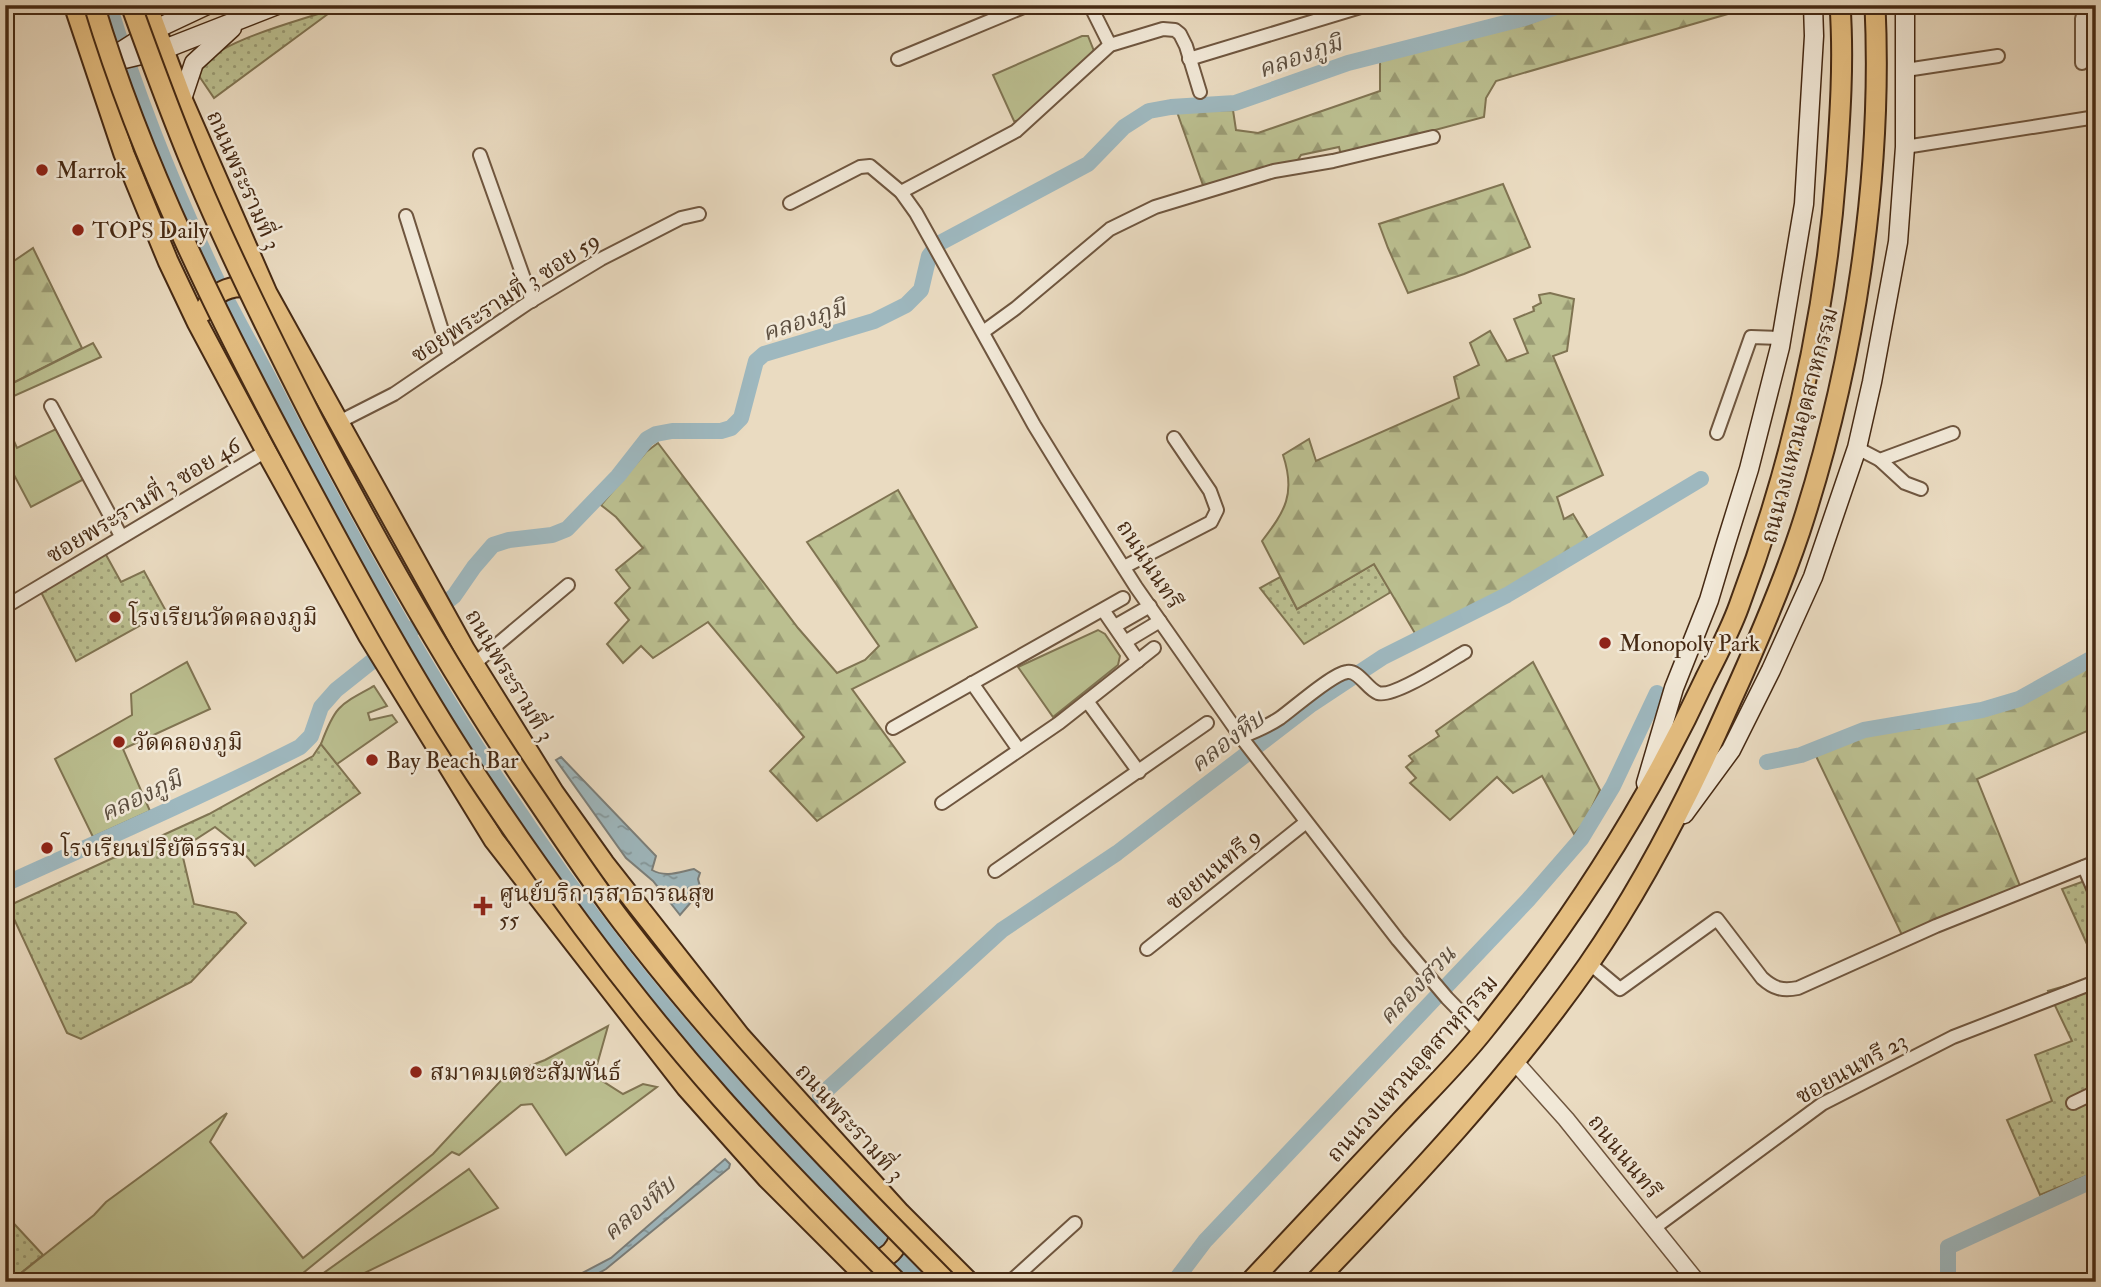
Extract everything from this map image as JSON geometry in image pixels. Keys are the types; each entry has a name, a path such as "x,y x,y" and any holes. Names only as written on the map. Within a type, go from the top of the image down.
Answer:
{"main road":[{"path":"74,5 124,154 168,261 197,322 368,635 494,840 685,1087 766,1178 861,1276 891,1253 900,1242 900,1213"},
{"path":"94,5 115,75 150,166 215,308 380,618 433,706 486,790 551,883 657,1023 768,1150 897,1282"},
{"name":"ถนนพระรามที่ 3","path":"131,5 196,176 245,283 346,483 478,712 582,866 685,1001 807,1141 947,1282"},
{"name":"ถนนพระรามที่ 3","path":"147,5 182,99 267,293 444,614 554,793 660,937 740,1036 900,1213 970,1282"},
{"path":"140,48 156,29 207,5"},
{"path":"93,67 140,48 162,50 277,5"},
{"name":"ถนนวงแหวนอุตสาหกรรม","path":"1641,804 1674,688 1709,600 1742,494 1782,338 1804,204 1815,36 1814,5"},
{"name":"ถนนวงแหวนอุตสาหกรรม","path":"1315,1282 1455,1132 1515,1062 1589,963 1670,833 1731,750 1771,670 1813,577 1857,448 1872,382 1898,242 1905,146 1908,6"},
{"name":"ถนนวงแหวนอุตสาหกรรม","path":"1670,833 1769,618 1800,529 1831,419 1854,318 1866,228 1875,127 1876,12"},
{"name":"ถนนวงแหวนอุตสาหกรรม","path":"1250,1282 1482,1034 1535,964 1641,804 1690,712 1738,610 1770,515 1818,328 1832,232 1839,129 1841,13"},
{"path":"182,99 194,63 240,21"},
{"path":"197,322 222,291 246,286 267,293"}],"street":[{"path":"898,59 1028,5"},
{"path":"1090,5 1110,45"},
{"path":"1189,59 1367,5"},
{"path":"2082,63 2082,19 2085,7 2089,5"},
{"path":"901,192 1016,131 1110,45 1163,29 1175,30 1181,34 1200,92"},
{"path":"1906,70 1998,57"},
{"path":"1905,146 2096,117"},
{"path":"983,332 1016,309 1110,229 1155,207 1274,171 1333,161 1433,137"},
{"path":"480,155 532,301"},
{"name":"ถนนนนทรี","path":"790,202 860,167 870,166 901,192 932,240 1034,425 1160,621 1243,741 1305,823 1437,987 1482,1034"},
{"name":"ซอยพระรามที่ 3 ซอย 59","path":"337,423 394,394 532,301 629,244 681,218 698,214"},
{"path":"405,216 450,356"},
{"path":"1717,433 1751,337 1782,338"},
{"path":"51,406 121,536"},
{"path":"1880,460 1953,433"},
{"path":"1124,567 1211,522 1217,510 1210,491 1174,438"},
{"path":"1857,448 1880,460 1905,483 1921,489"},
{"name":"ซอยพระรามที่ 3 ซอย 46","path":"5,607 266,451"},
{"path":"474,664 568,584"},
{"path":"892,728 1123,598"},
{"path":"1115,626 1150,606"},
{"path":"1103,610 1138,661"},
{"path":"1125,642 1160,621"},
{"path":"942,803 1087,701 1154,648"},
{"path":"1243,741 1347,672 1357,676 1378,693 1387,694 1412,683 1465,652"},
{"path":"972,683 1019,750"},
{"path":"1087,701 1139,772"},
{"path":"995,871 1207,723"},
{"name":"ซอยนนทรี 9","path":"1147,949 1305,823"},
{"path":"1589,963 1620,989 1717,919 1762,978 1770,986 1787,991 1936,926 2090,864 2096,895"},
{"name":"ซอยนนทรี 23","path":"1654,1228 1822,1104 1952,1037 2090,984"},
{"name":"ถนนนนทรี","path":"1515,1062 1566,1119 1697,1282"},
{"path":"2073,1103 2096,1092"},
{"path":"1010,1282 1075,1223"}],"green space":[{"path":"1579,5 1759,5 1496,81 1486,98 1484,117 1341,155 1339,147 1301,155 1296,163 1204,188 1177,112 1233,110 1236,130 1258,133 1380,91 1380,61 1479,34 1525,25"},
{"path":"336,8 214,98 199,76 198,68 225,48 262,32"},
{"path":"1082,36 1088,36 1094,51 1020,121 1014,121 993,75"},
{"path":"1503,184 1530,247 1408,293 1379,224"},
{"path":"33,248 82,348 5,387 5,267"},
{"path":"1550,293 1574,299 1567,351 1553,356 1603,475 1557,497 1564,519 1573,514 1588,539 1509,589 1416,635 1374,564 1297,609 1262,541 1286,501 1288,481 1283,455 1309,439 1316,461 1459,398 1454,377 1479,365 1470,343 1490,331 1507,361 1528,353 1514,319 1534,311 1533,307 1541,303 1539,295"},
{"path":"93,343 101,357 5,400 5,387"},
{"path":"5,421 17,448 56,429 84,479 31,507 5,458"},
{"path":"658,443 798,628 837,673 865,660 879,646 807,542 898,490 977,627 852,689 905,762 817,821 770,771 804,737 708,622 653,658 641,646 623,663 607,644 629,620 615,603 630,588 616,570 643,548 616,517 601,505 646,452"},
{"path":"105,553 121,582 144,571 166,611 76,661 41,592"},
{"path":"1374,564 1391,592 1304,644 1260,588 1280,577 1297,609"},
{"path":"1098,630 1105,634 1120,656 1118,665 1053,717 1018,667"},
{"path":"187,662 210,709 123,749 150,811 93,837 55,759 132,715 131,694"},
{"path":"1533,662 1600,790 1585,822 1574,834 1542,776 1513,793 1497,777 1450,820 1410,783 1416,778 1406,767 1413,761 1409,756 1439,736 1436,731"},
{"path":"2096,664 2096,749 2087,731 1977,779 2020,886 1902,935 1815,754 1858,736 1961,719 2013,705"},
{"path":"374,686 387,706 368,713 370,720 392,715 397,722 337,764 321,744 330,722 346,703"},
{"path":"321,744 360,793 255,866 235,843 215,827 181,849 194,904 236,913 246,923 191,982 81,1039 67,1033 8,906 209,814 313,756"},
{"path":"2096,877 2096,964 2062,889"},
{"path":"2096,977 2096,1172 2040,1195 2007,1120 2052,1101 2035,1055 2072,1041 2048,991"},
{"path":"608,1026 597,1065 601,1080 623,1094 643,1084 657,1087 566,1155 532,1104 521,1105 459,1155 452,1152 292,1282 10,1282 94,1215 106,1202 227,1113 210,1142 303,1258 433,1154 506,1075 545,1060"},
{"path":"469,1169 498,1208 346,1282 311,1282"},
{"path":"5,1214 43,1255 10,1282 5,1281"}],"water":[{"path":"561,757 656,856 652,870 667,874 694,869 700,873 698,879 703,898 692,901 680,915 653,881 626,858 556,760"},
{"path":"725,1159 730,1164 729,1168 606,1269 583,1282 565,1282 611,1258"}],"waterway":[{"path":"109,5 156,139 219,285 353,538 435,681 479,751 572,887 656,996 766,1122 920,1282"},
{"name":"คลองภูมิ","path":"5,884 191,800 300,747 311,736 321,707 336,690 454,596 493,545 509,540 552,535 567,529 618,476 647,439 656,434 672,431 721,431 731,428 741,418 756,361 764,354 874,321 906,305 921,290 929,256 938,244 1088,164 1124,127 1149,111 1235,103 1348,63 1525,18 1562,5"},
{"name":"คลองหีบ","path":"820,1096 1002,930 1117,853 1312,704 1383,657 1507,595 1701,479"},
{"path":"1767,762 1801,755 1864,730 1982,710 2019,699 2096,656"},
{"name":"คลองสวน","path":"1174,1282 1205,1241 1528,900 1581,839 1613,786 1657,693"},
{"path":"1948,1282 1948,1247 2096,1179"}],"place":[{"name":"Marrok","path":"42,170"},
{"name":"TOPS Daily","path":"78,230"},
{"name":"โรงเรียนวัดคลองภูมิ","path":"115,617"},
{"name":"Monopoly Park","path":"1605,643"},
{"name":"วัดคลองภูมิ","path":"119,742"},
{"name":"Bay Beach Bar","path":"372,760"},
{"name":"โรงเรียนปริยัติธรรม","path":"47,848"},
{"name":"ศูนย์บริการสาธารณสุข 55","path":"483,906"},
{"name":"สมาคมเตชะสัมพันธ์","path":"416,1072"}]}
